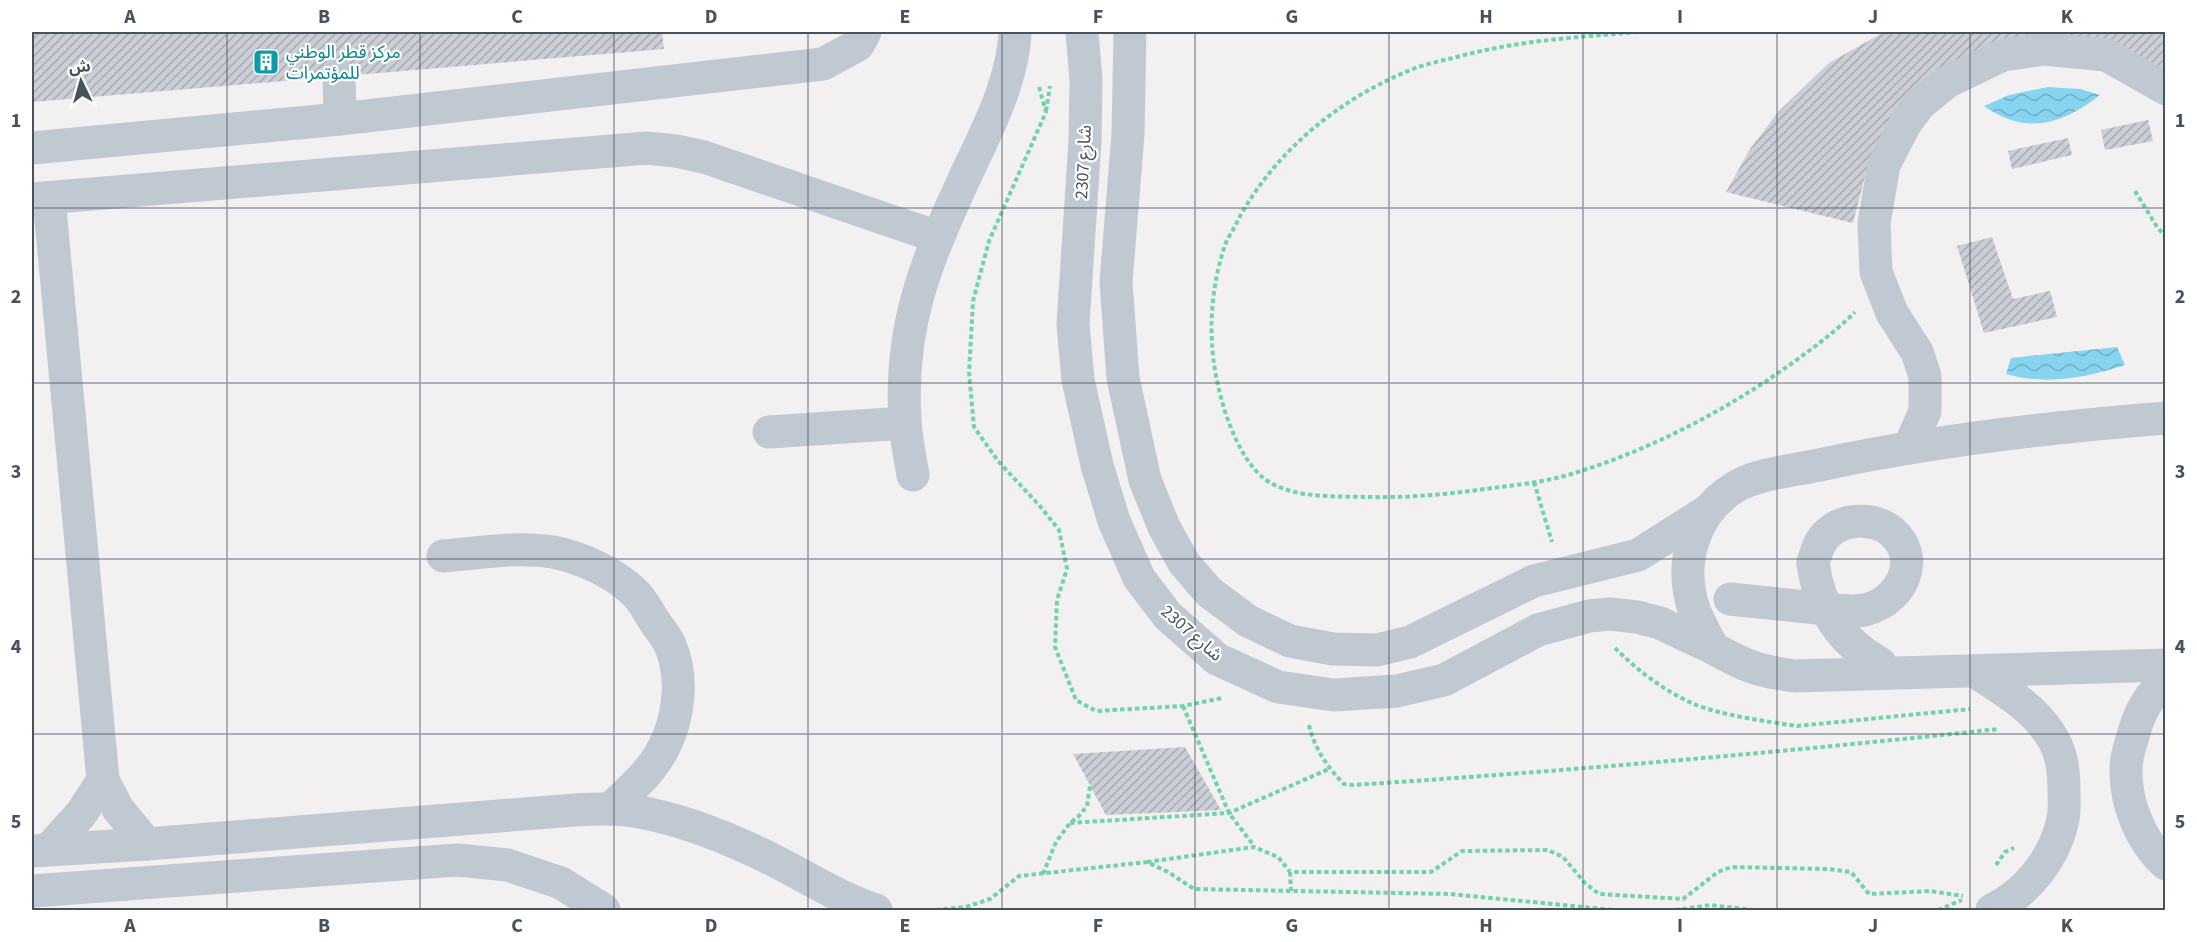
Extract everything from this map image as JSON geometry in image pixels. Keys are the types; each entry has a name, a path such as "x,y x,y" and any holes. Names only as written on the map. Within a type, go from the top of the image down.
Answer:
{"street":[{"path":"32,148 340,119 824,64 858,45 865,32"},
{"name":"شارع 2307","path":"1082,32 1086,80 1085,141 1072,324 1078,380 1097,465 1114,521 1139,578 1168,616 1217,659 1278,687 1334,695 1396,691 1444,680 1538,630 1589,616 1610,614 1660,623 1759,671 1795,675 1893,669 1976,672 2166,666"},
{"path":"1130,32 1128,134 1116,282 1123,378 1145,480 1164,527 1184,564 1209,592 1248,621 1290,641 1333,649 1377,650 1410,642 1534,580 1638,555 1709,510"},
{"path":"913,475 905,423 904,385 906,347 913,309 938,237 992,119 1015,38"},
{"path":"1909,448 1925,411 1925,376 1917,352 1892,313 1876,272 1874,223 1884,165 1905,124 1920,104 1947,82 2003,55 2034,51 2073,51 2106,55 2166,89"},
{"path":"339,76 340,119"},
{"path":"147,844 118,809 103,780 40,199 647,148 704,157 938,237"},
{"path":"1715,649 1691,602 1688,582 1691,542 1709,510 1719,499 1737,486 1765,477 1909,448 2057,426 2166,418"},
{"path":"769,432 905,423"},
{"path":"1730,599 1844,610 1866,610 1884,603 1896,593 1903,581 1906,565 1902,547 1891,531 1879,524 1854,521 1839,525 1827,534 1817,548 1813,563 1818,590 1832,621 1842,635 1855,647 1893,669"},
{"path":"443,556 530,550 553,552 586,563 618,579 636,594 670,645 676,665 678,686 677,706 672,727 654,764 641,780 610,809"},
{"path":"1976,672 2015,716 2051,735 2064,768 2063,818 2056,841 2037,876 2005,904 1980,904"},
{"path":"2166,683 2158,688 2139,713 2126,766 2132,812 2145,837 2166,864"},
{"path":"40,850 81,814 103,780"},
{"path":"40,850 610,809 639,812 695,826 771,859 852,902 876,910"},
{"path":"32,891 457,860 508,865 561,883 604,910"}],"path":[{"path":"1638,32 1526,42 1415,68 1360,94 1316,127 1268,173 1226,242 1216,278 1211,331 1212,360 1221,401 1235,437 1251,465 1268,481 1292,491 1317,495 1430,496 1534,482 1567,475 1680,432 1731,404 1787,367 1841,326 1862,305"},
{"path":"1015,38 1038,82 1046,112 989,242 973,302 969,373 975,427 998,461 1059,530 1067,569 1057,600 1055,647 1076,700 1096,711 1183,706 1225,698"},
{"path":"2135,191 2157,227 2166,237"},
{"path":"1534,482 1552,543"},
{"path":"1613,645 1660,686 1695,704 1760,720 1797,726 2015,716"},
{"path":"1305,691 1312,735 1329,769 1344,784 1353,785 1494,776 1869,743 2015,716"},
{"path":"1183,706 1229,813 1254,847"},
{"path":"1070,823 1229,813 1329,769"},
{"path":"1043,874 1056,842 1087,806 1090,786"},
{"path":"936,910 966,908 990,899 1019,876 1254,847 1278,857 1290,872 1291,891"},
{"path":"1290,872 1431,872 1462,850 1548,850 1563,857 1585,883 1599,894 1683,899 1718,872 1731,867 1828,869 1851,872 1869,894 1930,891 1980,904"},
{"path":"1147,862 1194,889 1450,894 1614,910 1676,910 1710,905 1753,910"}],"water":[{"path":"2048,87 2080,89 2100,95 2072,113 2044,123 2015,121 1984,106 2009,95"},
{"path":"2117,347 2125,365 2096,373 2051,379 2006,374 2011,358"}],"building":[{"name":"مركز قطر الوطني للمؤتمرات","path":"32,32 662,32 664,49 32,102"},
{"path":"1884,32 2166,32 2166,78 2029,42 1885,132 1866,173 1853,223 1726,192 1750,149 1779,111 1829,63"},
{"path":"2148,120 2153,141 2105,150 2101,130"},
{"path":"2068,138 2072,155 2012,169 2008,151"},
{"path":"1992,237 2013,299 2050,291 2057,317 1984,333 1957,246"},
{"path":"1185,747 1221,810 1106,815 1073,754"}],"place":[{"name":"مركز قطر الوطني للمؤتمرات","path":"266,62"}]}
